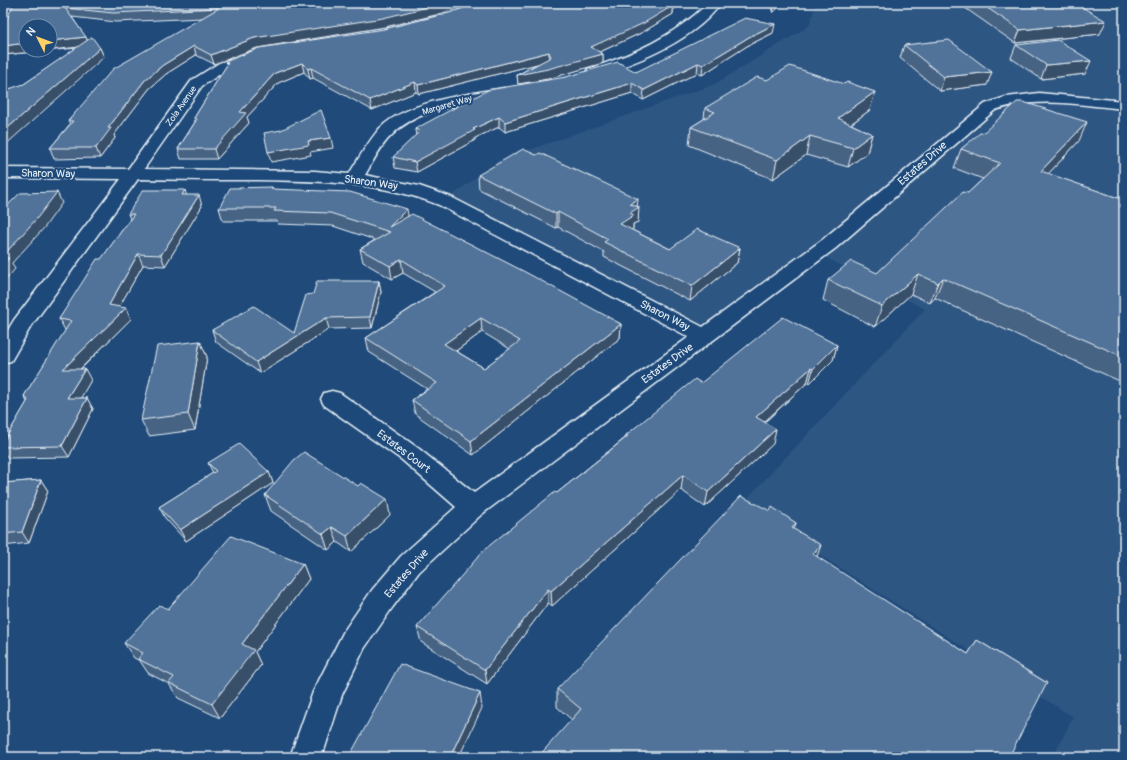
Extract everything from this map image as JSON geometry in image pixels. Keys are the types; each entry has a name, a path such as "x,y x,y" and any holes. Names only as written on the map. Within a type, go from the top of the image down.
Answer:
{"street":[{"path":"581,76 650,52 689,28 714,3"},
{"name":"Zola Avenue","path":"3,356 21,325 133,174 198,83 211,71 227,63 265,52"},
{"name":"Margaret Way","path":"354,179 381,138 393,126 409,117 467,99 514,90"},
{"name":"Estates Drive","path":"306,757 328,692 354,640 382,599 410,564 473,507 829,244 990,107 1018,99 1042,98 1124,105"},
{"name":"Sharon Way","path":"3,173 315,176 354,179 426,192 704,336"},
{"name":"Estates Court","path":"332,399 410,454 473,507"}],"shaded area":[{"path":"816,3 1124,3 1124,757 1053,757 1073,717 741,505 925,309 817,253 704,336 445,201 498,161 715,84 809,26"}],"building":[{"path":"14,3 444,3 383,18 254,38 211,55 194,46 163,65 145,80 108,128 111,128 96,148 50,148 73,121 68,121 113,69 219,8 113,13 65,8 86,37 58,40 58,18 18,18 18,44 3,46 3,27"},
{"path":"478,3 671,3 670,4 674,5 644,23 591,47 603,54 548,69 517,75 551,57 549,52 418,85 415,82 370,100 311,68 308,69 302,63 275,73 240,112 246,113 214,149 178,149 197,119 194,118 228,63 225,62 259,48 384,29 449,13"},
{"path":"980,3 1075,3 1106,21 1020,30"},
{"path":"745,18 775,24 749,37 703,65 698,63 644,90 632,83 505,122 499,117 473,129 475,130 415,162 393,157 420,131 415,129 488,90 566,77 618,62 636,72"},
{"path":"92,37 100,48 3,132 3,91 24,84"},
{"path":"949,40 992,72 944,77 904,45"},
{"path":"1058,40 1091,61 1046,65 1016,45"},
{"path":"790,66 844,84 847,82 875,92 838,118 872,134 853,148 810,136 777,160 691,127 715,112 705,108 757,77 767,80"},
{"path":"1017,102 1023,102 1087,122 1041,171 1124,200 1124,357 943,278 938,283 918,274 882,306 828,280 851,261 877,273 963,192 968,193 1000,163 961,149 980,133 983,133"},
{"path":"321,110 331,138 308,141 309,145 268,152 264,133 281,130"},
{"path":"523,149 536,155 540,153 638,199 630,204 639,207 630,213 634,215 620,224 670,249 697,229 740,248 692,286 604,242 608,239 558,212 556,214 478,175"},
{"path":"272,187 272,189 350,192 407,209 389,227 412,214 527,273 621,324 471,441 412,400 437,383 366,338 445,286 401,259 390,266 360,249 390,232 330,213 274,211 276,208 219,208 230,188","holes":["481,318 520,341 484,368 444,344"]},
{"path":"143,190 185,190 182,195 199,195 161,255 138,254 109,305 126,308 63,369 85,369 67,398 87,398 62,446 3,447 3,443 28,400 24,396 71,321 59,319 97,259 101,259 134,214 128,214"},
{"path":"57,192 38,217 3,256 3,210 20,193"},
{"path":"3,258 9,258 3,265"},
{"path":"317,281 379,281 370,317 326,318 256,362 212,330 254,306 294,333 306,295 313,294"},
{"path":"783,317 837,345 813,369 811,368 756,417 776,429 708,492 683,475 551,591 548,589 485,670 417,627 484,550 555,492 557,493 628,436 626,435 695,379 701,383"},
{"path":"200,341 188,414 141,420 157,346"},
{"path":"239,444 269,472 180,530 159,507 216,471 208,463"},
{"path":"304,452 358,486 361,483 387,499 347,536 332,527 323,534 265,495 294,460"},
{"path":"41,480 22,532 3,534 3,483"},
{"path":"741,496 770,511 772,507 796,523 792,528 821,545 813,554 968,654 977,640 1047,683 1009,757 538,757 581,709 557,689"},
{"path":"231,536 303,564 242,644 254,650 212,704 169,683 174,677 138,659 143,653 124,643 159,605 168,609"},
{"path":"400,664 480,693 450,757 349,757"}]}
